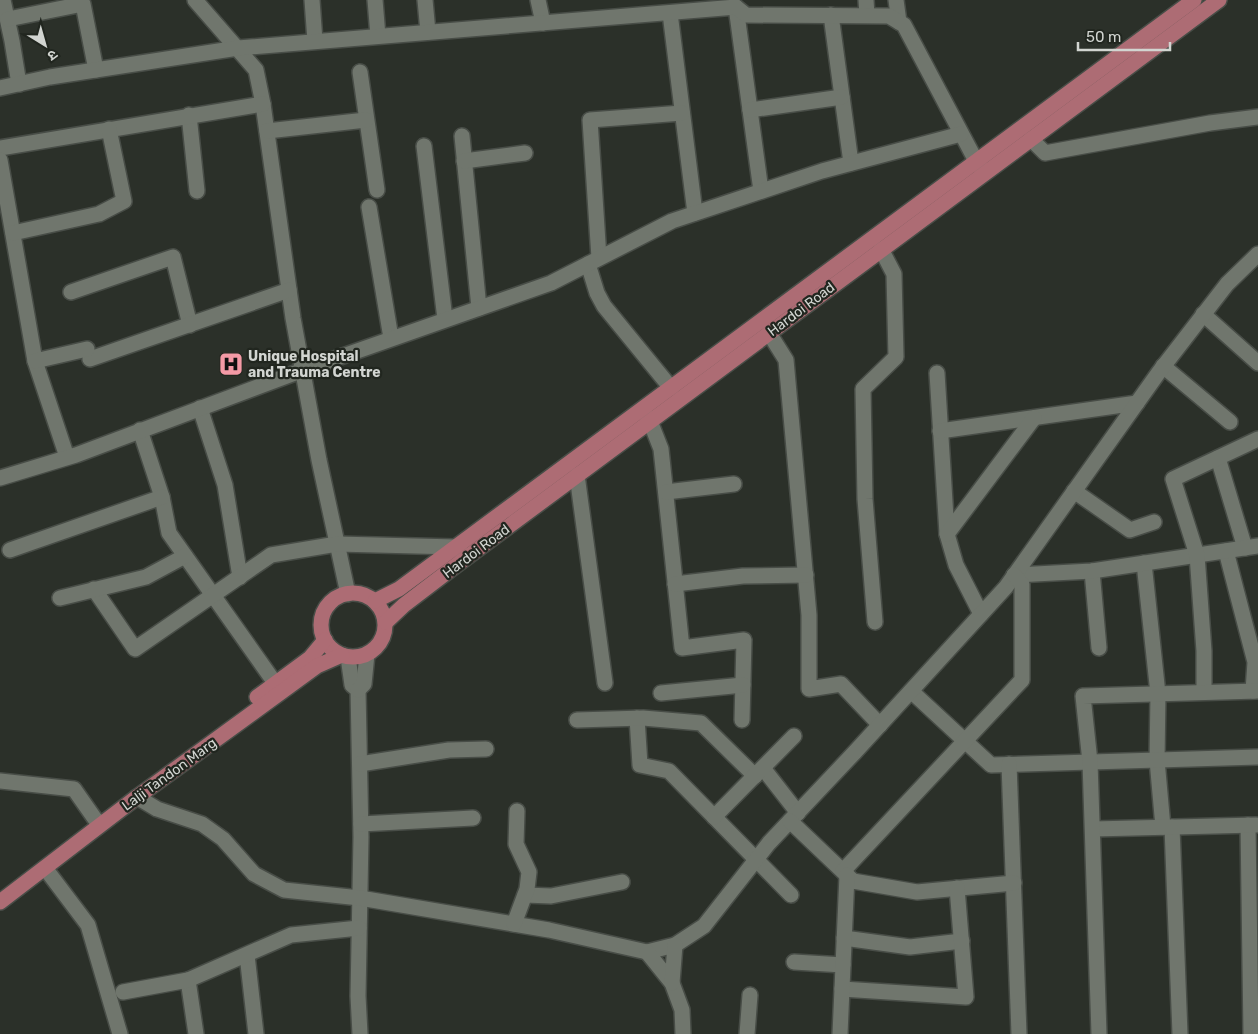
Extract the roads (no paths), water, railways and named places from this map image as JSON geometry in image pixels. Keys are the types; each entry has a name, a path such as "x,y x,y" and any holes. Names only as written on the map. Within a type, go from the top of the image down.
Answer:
{"main road":[{"name":"Hardoi Road","path":"386,622 461,552 646,415 769,332 881,249 980,167 1194,0"},
{"name":"Hardoi Road","path":"375,601 461,552 577,475 646,415 671,388 980,167 1031,139 1219,0"},
{"path":"348,594 365,594 375,601 383,611 386,622 384,636 376,648 367,654 357,657 345,656 332,649 325,640 321,626 323,614 329,604 340,596 348,594"},
{"name":"Lalji Tandon Marg","path":"0,902 98,822 275,683 310,658 325,640"},
{"name":"Lalji Tandon Marg","path":"0,891 137,797 318,666 345,656"}],"street":[{"path":"3,0 8,18 19,84"},
{"path":"195,0 256,70 263,104 289,290 303,370 319,460 348,594"},
{"path":"312,0 315,41"},
{"path":"375,0 378,36"},
{"path":"425,0 428,32"},
{"path":"538,0 543,23"},
{"path":"866,0 867,16"},
{"path":"896,0 899,22"},
{"path":"8,18 83,4 96,70"},
{"path":"0,88 50,77 238,48 670,13 692,6 736,7 746,15 771,7 831,15 889,16 904,26 980,167"},
{"path":"736,7 761,191"},
{"path":"670,13 695,214"},
{"path":"831,15 851,163"},
{"path":"360,72 377,190"},
{"path":"750,110 842,97"},
{"path":"0,148 263,104"},
{"path":"671,388 604,306 597,293 593,261 590,120 682,113"},
{"path":"189,116 197,191"},
{"path":"1031,139 1044,153 1210,123 1258,117"},
{"path":"267,131 366,120"},
{"path":"13,233 99,214 124,201 109,129"},
{"path":"0,478 67,458 391,338 551,283 672,221 822,171 961,134"},
{"path":"462,136 479,308"},
{"path":"424,146 445,319"},
{"path":"464,161 525,153"},
{"path":"0,160 35,361 67,458"},
{"path":"369,207 391,338"},
{"path":"875,622 865,499 863,388 896,357 894,274 881,249"},
{"path":"137,797 157,809 202,824 223,839 254,874 284,890 360,898 550,930 647,952 675,945 704,926 756,860 794,817 1006,587 1203,314 1227,284 1258,254"},
{"path":"71,292 173,257 190,325"},
{"path":"35,361 88,354 190,325 289,290"},
{"path":"1203,314 1258,363"},
{"path":"769,332 786,360 809,615 809,689 841,684 880,725"},
{"path":"1164,366 1230,422"},
{"path":"936,372 947,534 956,565 981,614"},
{"path":"940,431 1137,403"},
{"path":"200,408 226,485 240,577"},
{"path":"646,415 661,449 682,648 744,640 742,720"},
{"path":"947,534 1034,418"},
{"path":"140,430 162,497 169,533 275,683"},
{"path":"1204,692 1204,651 1197,555 1172,479 1258,439"},
{"path":"1014,575 1092,571 1251,547 1218,458"},
{"path":"577,475 606,683"},
{"path":"666,492 734,484"},
{"path":"1074,491 1130,530 1154,522"},
{"path":"10,550 162,497"},
{"path":"94,590 134,649 271,555 338,544 461,552"},
{"path":"1099,1034 1090,762 1083,696 1256,691 1256,662 1226,551"},
{"path":"60,598 146,577 185,556"},
{"path":"1144,563 1158,694 1157,760 1167,827 1180,1034"},
{"path":"1092,571 1099,648"},
{"path":"675,584 743,576 806,575"},
{"path":"840,1034 845,873 1022,680 1022,584 1014,575"},
{"path":"360,1034 358,996 361,824 358,690 364,684 367,654"},
{"path":"345,656 352,685 358,690"},
{"path":"661,693 743,685"},
{"path":"911,691 991,765 1258,757"},
{"path":"577,720 637,718 701,722 759,772 794,817 853,881 917,892 1014,883"},
{"path":"637,718 640,765 669,771 792,895"},
{"path":"714,817 794,736"},
{"path":"360,764 449,750 486,749"},
{"path":"1009,764 1020,1034"},
{"path":"0,781 74,790 98,822"},
{"path":"514,924 527,889 529,872 516,844 517,811"},
{"path":"361,824 473,818"},
{"path":"1093,829 1253,825 1251,1034"},
{"path":"44,868 88,925 120,1034"},
{"path":"525,895 551,896 622,882"},
{"path":"842,989 966,997 958,888"},
{"path":"123,992 188,980 291,935 359,928"},
{"path":"844,938 910,946 962,941"},
{"path":"672,983 675,945"},
{"path":"647,952 672,983 682,1010 683,1034"},
{"path":"247,955 256,1034"},
{"path":"794,962 843,966"},
{"path":"188,980 196,1034"},
{"path":"747,1034 750,995"}],"place":[{"name":"Unique Hospital and Trauma Centre","path":"231,364"}]}
